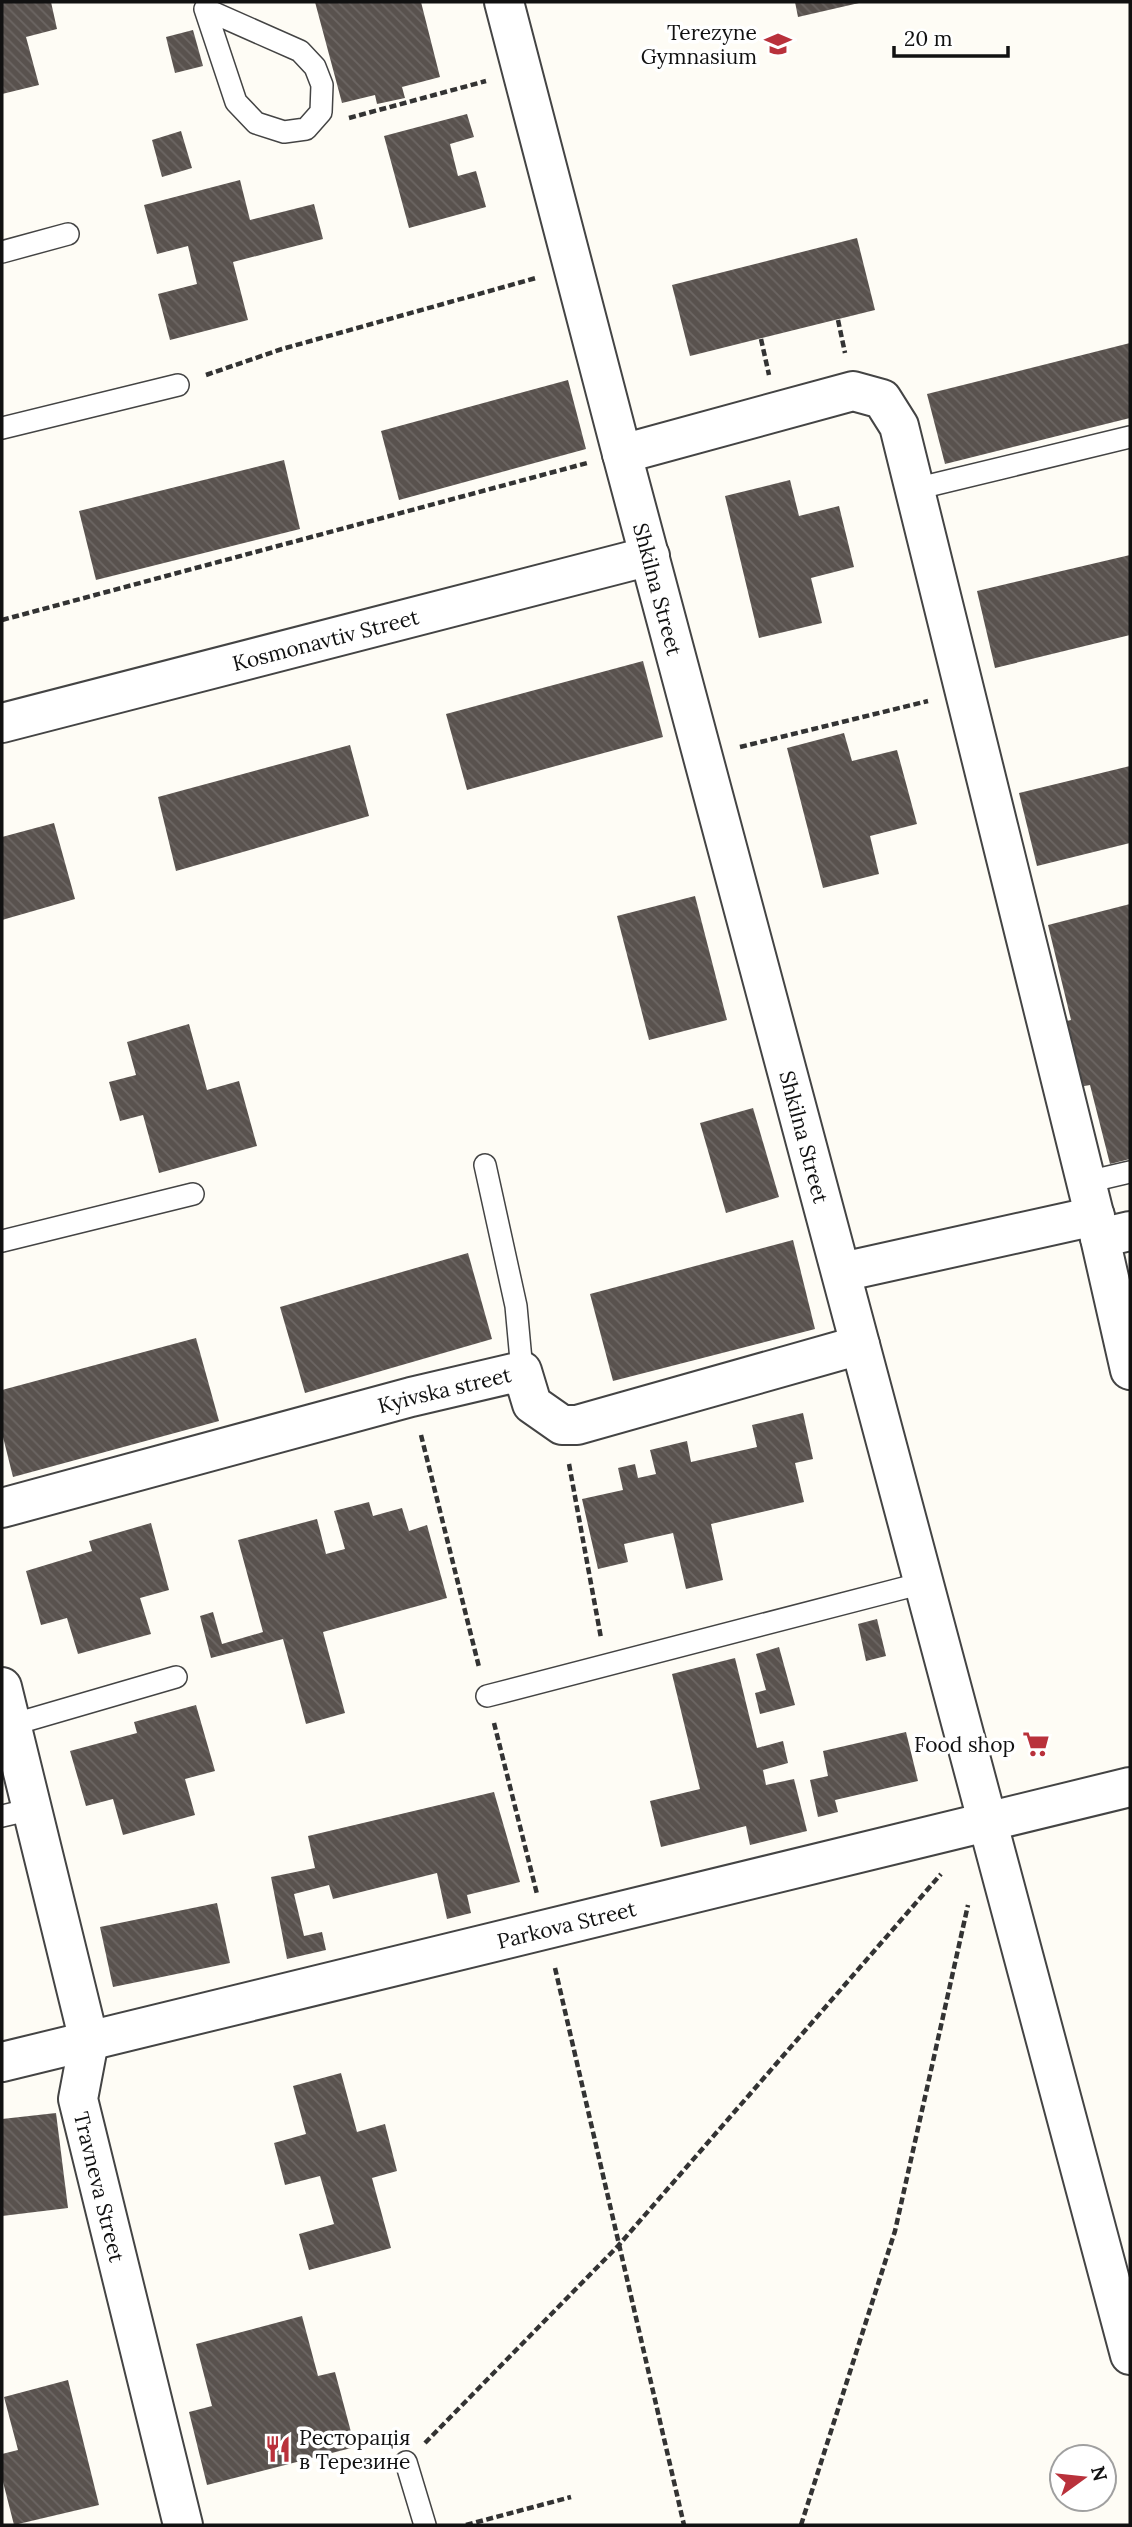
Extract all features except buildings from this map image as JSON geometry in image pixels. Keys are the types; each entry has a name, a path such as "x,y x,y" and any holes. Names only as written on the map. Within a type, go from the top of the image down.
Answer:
{"street":[{"name":"Shkilna Street","path":"504,2 622,454 1130,2355"},
{"path":"622,454 853,391 882,400 899,426 1103,1217 1130,1370"},
{"name":"Kosmonavtiv Street","path":"2,723 650,556"},
{"path":"842,1272 1103,1217"},
{"path":"562,1425 577,1425 860,1345"},
{"name":"Kyivska street","path":"2,1508 411,1396 522,1371 532,1404 562,1425"},
{"name":"Travneva Street","path":"2,1687 11,1725 17,1812 89,2041 78,2099 183,2525"},
{"name":"Parkova Street","path":"2,2062 1130,1787"}],"lane":[{"path":"204,5 300,51 315,67 323,85 321,113 306,129 284,132 257,123 236,102 204,5"},
{"path":"2,251 68,234"},
{"path":"2,428 178,384"},
{"path":"915,489 1130,437"},
{"path":"485,1165 516,1307 522,1371"},
{"path":"1103,1217 1130,1172"},
{"path":"2,1241 193,1194"},
{"path":"486,1696 923,1583"},
{"path":"11,1725 176,1678"},
{"path":"406,2462 425,2525"}],"path":[{"path":"306,129 487,81"},
{"path":"178,384 282,349 573,268"},
{"path":"2,620 622,454"},
{"path":"739,747 966,691"},
{"path":"562,1425 607,1665"},
{"path":"406,2462 618,2246 942,1873"},
{"path":"801,2525 895,2231 969,1900"},
{"path":"466,2525 570,2497"}],"place":[{"name":"Terezyne Gymnasium","path":"778,44"},
{"name":"Food shop","path":"1036,1744"},
{"name":"Ресторація в Терезине","path":"278,2449"}]}
